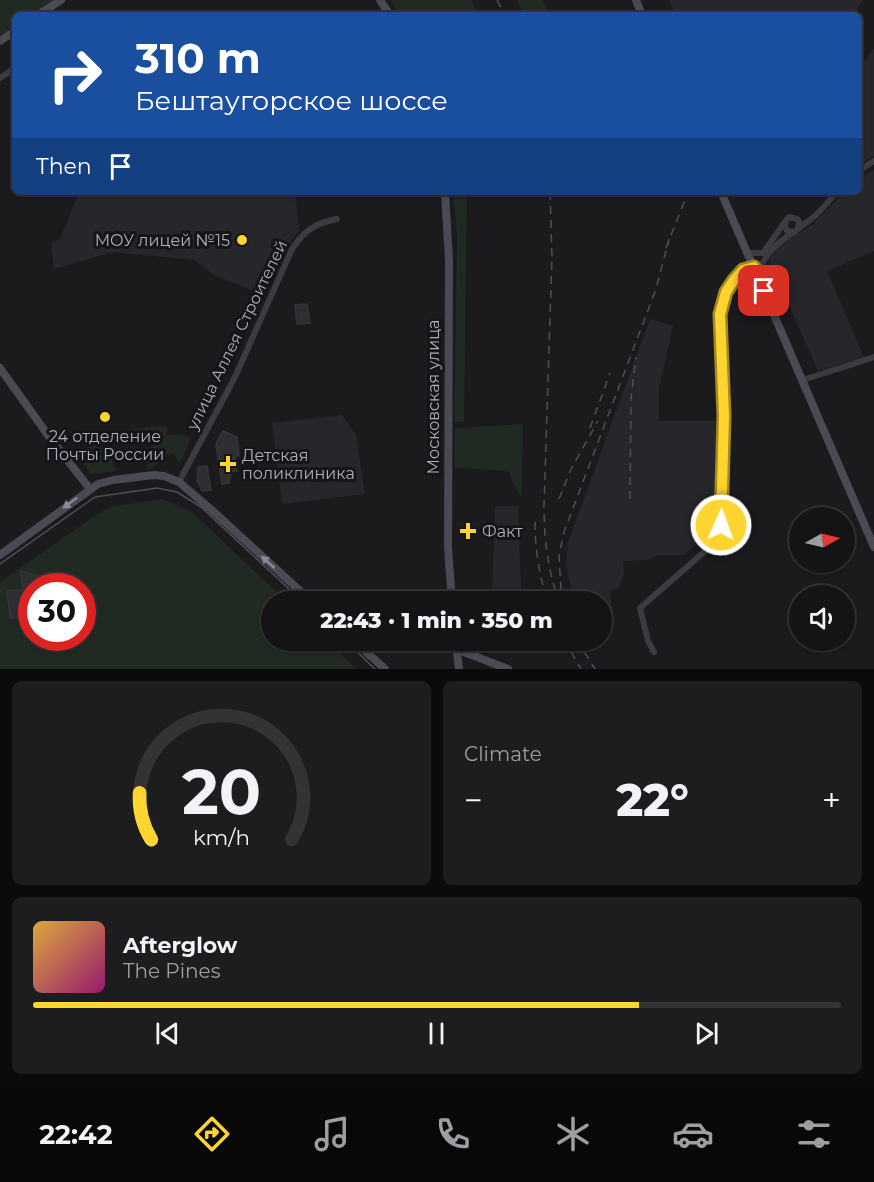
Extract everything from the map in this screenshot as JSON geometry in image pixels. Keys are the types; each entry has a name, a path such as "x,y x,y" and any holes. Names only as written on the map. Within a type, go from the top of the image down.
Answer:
{"street":[{"path":"42,12 60,0"},
{"name":"Московская улица","path":"445,195 449,238 448,547 452,591"},
{"path":"722,195 874,547"},
{"path":"756,271 764,257 776,244 820,211 834,195"},
{"path":"748,253 763,253 789,217 813,215 820,211"},
{"path":"793,217 799,222 796,231"},
{"name":"улица Аллея Строителей","path":"179,482 235,378 292,249 303,233 320,222 337,219"},
{"path":"784,223 787,231 796,231"},
{"path":"654,652 648,641 640,608 718,538 721,525 724,416 720,314 726,292 734,280 743,270 756,271"},
{"path":"804,380 874,357"},
{"path":"0,368 90,489"},
{"path":"0,555 90,489 113,480 164,476 179,482 300,591"},
{"path":"365,651 385,669"},
{"path":"457,651 459,669"},
{"path":"463,651 507,669"},
{"path":"482,669 495,665"}],"shaded area":[{"path":"0,0 54,0 36,12 12,12 12,28 0,36"},
{"path":"390,0 471,0 477,12 397,12"},
{"path":"517,0 543,0 548,12 522,12"},
{"path":"669,0 863,0 856,12 674,12"},
{"path":"874,48 874,156 862,164 862,65"},
{"path":"874,170 874,251 827,271 864,357 818,371 769,260 778,245 813,224 841,195 862,195 862,178"},
{"path":"78,195 295,195 299,231 285,248 264,295 214,275 194,260 113,252 54,269 51,243 60,239"},
{"path":"453,195 467,195 464,422 454,422 457,236"},
{"path":"650,319 673,326 659,388 659,421 721,421 716,526 684,555 657,555 648,560 623,561 624,574 618,589 609,591 571,591 566,563 568,542"},
{"path":"342,415 356,435 365,494 282,504 272,423"},
{"path":"523,424 522,496 519,495 508,471 457,468 454,464 455,428"},
{"path":"158,426 168,427 166,435 177,434 191,438 181,461 178,462 174,454 167,455 154,467 147,468 150,447 154,446 155,441 138,431 118,436 117,432"},
{"path":"96,440 103,442 117,471 91,474 77,454"},
{"path":"162,499 192,512 275,591 261,591 261,651 338,651 357,669 0,669 0,582 97,514 113,506"},
{"path":"495,506 518,506 522,591 492,590"}],"building":[{"path":"307,304 310,323 297,324 295,305"},
{"name":"Детская поликлиника","path":"223,431 237,437 239,456 235,456 237,471 231,472 229,483 222,484 216,444"},
{"path":"207,466 211,490 202,491 197,480 198,467"},
{"path":"18,590 18,617 10,618 7,591"}],"tram line":[{"path":"0,564 95,497 157,488 177,492 201,507 291,591"},
{"path":"356,651 375,669"}],"railway":[{"path":"497,0 503,12"},
{"path":"550,195 552,256 544,519 549,567 555,591"},
{"path":"666,248 687,195"},
{"path":"561,590 559,556 564,532 656,289 669,239"},
{"path":"630,499 631,398 636,357"},
{"path":"590,428 610,373"},
{"path":"559,499 571,469 598,421"},
{"path":"535,522 538,562 545,591"},
{"path":"570,651 581,669"},
{"path":"584,651 595,669"}],"place":[{"name":"МОУ лицей №15","path":"242,240"},
{"name":"24 отделение Почты России","path":"105,417"},
{"name":"Детская поликлиника","path":"228,464"},
{"name":"Факт","path":"468,531"}],"route":[{"path":"721,525 724,416 720,314 726,292 743,270 754,267 764,291"}]}
